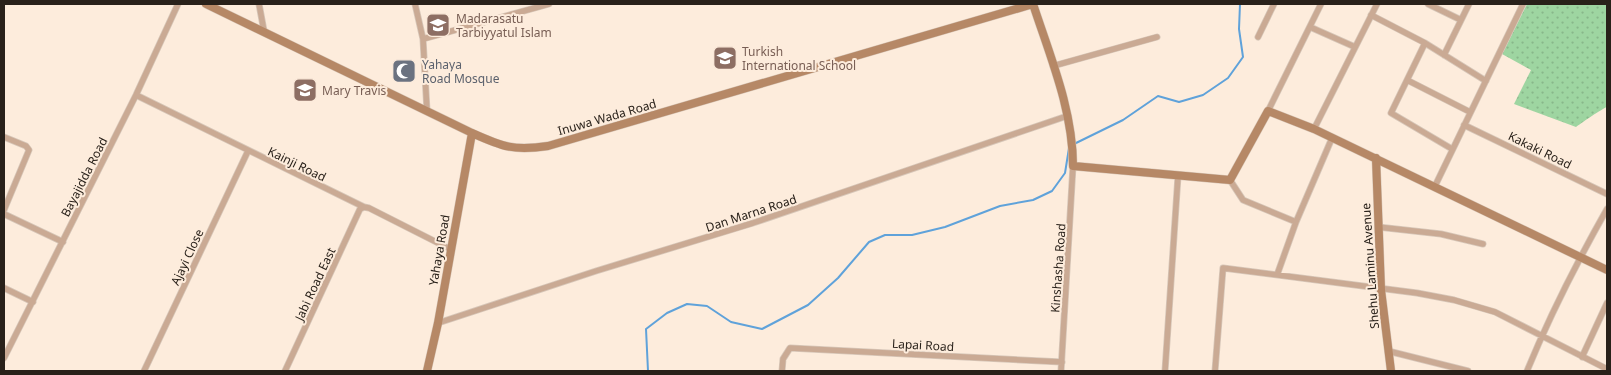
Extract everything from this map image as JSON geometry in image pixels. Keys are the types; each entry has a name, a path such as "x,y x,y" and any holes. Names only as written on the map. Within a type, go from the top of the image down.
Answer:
{"street":[{"name":"Bayajidda Road","path":"4,358 136,95 178,4"},
{"name":"Inuwa Wada Road","path":"206,4 472,133 499,145 524,149 548,146 1033,4"},
{"path":"259,4 264,31"},
{"path":"415,4 423,39 427,111"},
{"path":"423,39 549,4"},
{"path":"505,18 555,4"},
{"path":"1033,4 1064,97 1073,150 1073,166 1230,180"},
{"path":"1258,37 1274,4"},
{"path":"1230,180 1268,111 1321,4"},
{"path":"1314,129 1377,4"},
{"path":"1428,4 1461,20"},
{"path":"1444,55 1469,4"},
{"path":"1435,186 1522,4"},
{"path":"1371,15 1425,43 1486,80"},
{"path":"1310,27 1355,47"},
{"path":"1054,66 1157,37"},
{"path":"1425,43 1391,113 1452,149"},
{"path":"1407,80 1470,112"},
{"name":"Kainji Road","path":"136,95 364,208 369,208 450,250"},
{"path":"1268,111 1314,129 1376,158 1607,270"},
{"name":"Dan Marna Road","path":"438,322 753,223 1067,116"},
{"name":"Kakaki Road","path":"1464,125 1607,194"},
{"name":"Yahaya Road","path":"427,371 438,322 472,133"},
{"path":"4,137 26,146 28,150 4,212 62,242"},
{"path":"1277,275 1296,222 1332,138"},
{"name":"Ajayi Close","path":"144,371 248,151"},
{"name":"Shehu Laminu Avenue","path":"1376,158 1381,290 1391,371"},
{"name":"Kinshasha Road","path":"1061,371 1073,166"},
{"path":"1165,371 1178,176"},
{"path":"1230,180 1243,200 1296,222"},
{"name":"Jabi Road East","path":"286,371 360,210 364,208"},
{"path":"1527,371 1542,335 1580,257 1607,210"},
{"path":"1378,227 1440,234 1483,244"},
{"path":"1215,371 1223,268 1381,290 1417,293 1454,300 1495,312 1607,368"},
{"path":"4,288 32,302"},
{"path":"1582,357 1607,303"},
{"name":"Lapai Road","path":"782,371 786,352 790,348 1062,362"},
{"path":"1388,351 1468,371"}],"green space":[{"path":"1527,4 1607,4 1607,107 1576,127 1514,104 1531,70 1502,54"}],"waterway":[{"path":"1074,144 1123,120 1158,96 1179,102 1203,95 1228,78 1243,57 1239,29 1240,4"},
{"path":"648,371 646,329 667,313 687,304 707,306 731,322 762,329 808,305 838,278 869,242 885,235 912,235 945,227 1000,206 1033,200 1052,191 1065,173 1069,148"}],"place":[{"name":"Madarasatu Tarbiyyatul Islam","path":"438,25"},
{"name":"Turkish International School","path":"725,58"},
{"name":"Yahaya Road Mosque","path":"404,71"},
{"name":"Mary Travis","path":"305,90"}]}
